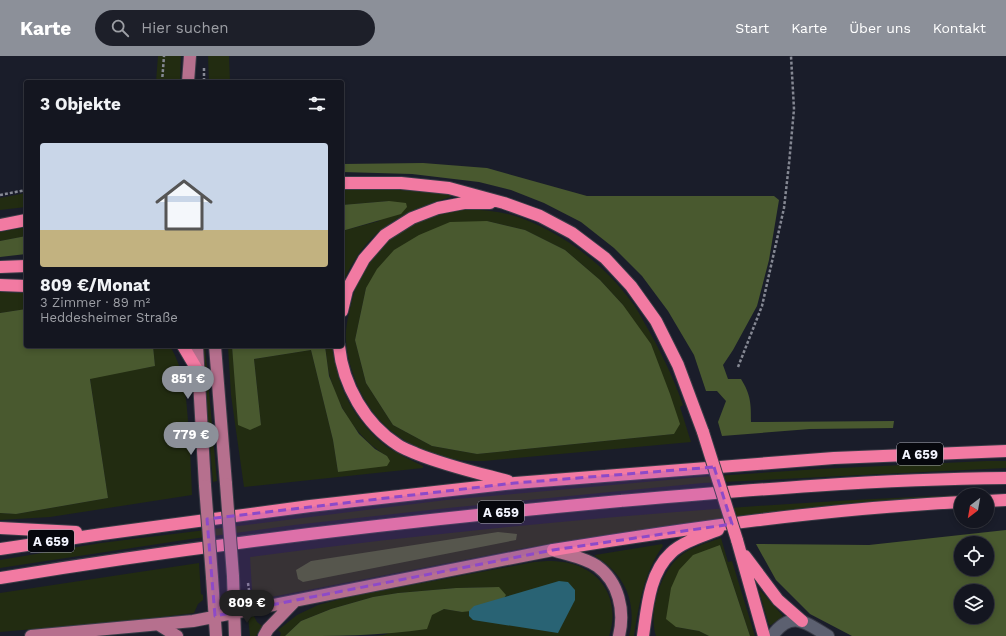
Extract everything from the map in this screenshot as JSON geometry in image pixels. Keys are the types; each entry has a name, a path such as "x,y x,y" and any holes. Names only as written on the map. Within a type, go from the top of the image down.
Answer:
{"highway":[{"path":"344,183 401,183 449,188 504,203 540,216 572,233 605,258 631,286 656,321 678,365 703,432 739,545 764,636"},
{"path":"344,303 347,290 364,259 385,235 412,218 438,208 464,203 504,203"},
{"path":"0,225 24,220"},
{"path":"0,267 24,266"},
{"path":"0,285 24,286"},
{"path":"184,348 199,373"},
{"path":"339,348 344,372 354,396 368,419 383,434 399,446 438,462 515,483"},
{"name":"A 659","path":"0,549 310,506 515,483 834,458 1006,451"},
{"name":"A 659","path":"0,578 94,563 313,533 493,513 761,489 968,478 1006,478"},
{"path":"994,501 1006,500"},
{"path":"553,550 669,531 840,512 954,503"},
{"path":"645,633 652,584 660,566 671,552 693,539 738,523"},
{"path":"0,528 102,534"},
{"path":"739,545 778,600 802,621"}],"main road":[{"path":"188,80 190,60"},
{"path":"190,60 192,80"},
{"path":"197,348 216,636"},
{"path":"215,348 233,576 235,636"},
{"path":"31,636 193,621 424,574 553,550 582,559 597,566 608,578 617,592 622,608 622,624 619,636"},
{"path":"264,636 268,629 295,601"},
{"path":"159,625 177,636"}],"street":[{"path":"772,636 783,625 796,620 802,621 828,636"}],"path":[{"path":"162,80 164,56"},
{"path":"738,367 762,306 784,208 794,108 791,56"},
{"path":"0,195 24,190"},
{"path":"247,581 250,601"}],"highlighted area":[{"path":"714,467 732,524 553,550 215,616 207,519 515,483"}],"green space":[{"path":"158,56 181,56 180,80 156,80"},
{"path":"208,56 229,56 230,80 209,80"},
{"path":"423,163 487,168 587,196 774,196 779,200 769,260 757,306 723,365 728,379 741,379 747,390 750,400 751,422 894,421 893,428 810,429 722,436 718,422 726,401 717,391 706,391 694,355 668,311 642,276 614,248 581,222 544,203 511,190 479,182 412,174 344,172 344,164"},
{"path":"387,189 451,194 451,197 415,210 385,227 372,238 361,251 344,281 344,230 379,221 389,201 344,205 344,190"},
{"path":"24,193 24,207 0,210 0,198"},
{"path":"389,201 406,203 407,207 401,214 344,230 344,205"},
{"path":"466,209 512,215 546,229 578,249 620,287 635,306 650,332 675,383 683,405 680,407 691,442 484,461 468,461 446,458 424,450 404,440 385,426 370,408 358,387 349,359 346,331 356,288 362,273 370,260 394,236 420,221 443,213","holes":["487,221 525,230 565,250 600,280 623,305 674,434 477,454 432,446 393,425 366,383 355,340 366,288"]},
{"path":"487,221 525,230 565,250 600,280 623,305 651,344 680,424 674,434 477,454 432,446 393,425 366,383 355,340 366,288 377,269 394,250 419,235 450,222"},
{"path":"24,227 24,236 0,241 0,232"},
{"path":"24,236 24,254 0,257 0,241"},
{"path":"0,292 24,293 24,309 0,313"},
{"path":"24,309 24,348 153,348 155,366 90,379 108,498 16,514 0,513 0,313"},
{"path":"153,348 171,348 181,373 185,391 192,495 50,517 0,520 0,513 16,514 108,498 90,378 155,366"},
{"path":"201,348 205,348 217,481 213,482"},
{"path":"228,348 232,348 239,425 261,425 254,359 311,350 333,440 338,472 387,456 367,441 344,412 329,373 325,348 332,348 341,385 349,403 366,427 387,447 423,466 423,468 244,487 231,395"},
{"path":"232,348 325,348 329,376 342,408 359,434 375,449 387,456 390,461 387,466 338,472 333,440 311,350 254,359 261,425 250,430 238,425"},
{"path":"1006,461 1006,468 703,483 448,508 294,525 0,568 0,560 101,543 446,500 700,477 819,469"},
{"path":"954,495 783,512 668,526 525,548 256,600 252,590 250,557 517,526 696,510"},
{"path":"1006,530 1006,636 852,636 810,614 776,580 756,544 869,545"},
{"path":"498,532 517,534 516,540 303,582 298,579 296,570 311,561"},
{"path":"721,538 728,562 732,561 755,636 750,636 720,545 676,627 699,631 709,636 656,636 654,627 655,605 657,594 666,573 672,564 683,554"},
{"path":"662,544 663,546 651,567 643,589 634,636 629,636 632,612 626,590 614,571 595,555"},
{"path":"720,545 750,636 709,636 699,631 676,627 666,619 671,588 679,570 693,555"},
{"path":"547,561 574,564 583,568 600,580 610,597 612,606 612,626 609,636 373,636 384,635 444,609 462,612 499,587 456,588 398,593 373,597 331,609 301,621 285,636 280,636 281,633 278,630 297,615 318,605 348,597 534,562"},
{"path":"199,563 201,594 203,595 203,600 198,604 194,613 137,620 0,632 0,593"},
{"path":"499,587 506,595 498,608 462,612 444,609 432,615 427,629 338,636 285,636 301,621 331,609 373,597 398,593 456,588"},
{"path":"760,590 783,616 771,625 769,625 759,591"},
{"path":"254,616 257,622 262,626 256,636 250,636 248,617"}],"water":[{"path":"559,581 568,582 575,590 575,600 558,633 473,620 469,616 469,611 474,606"}]}
